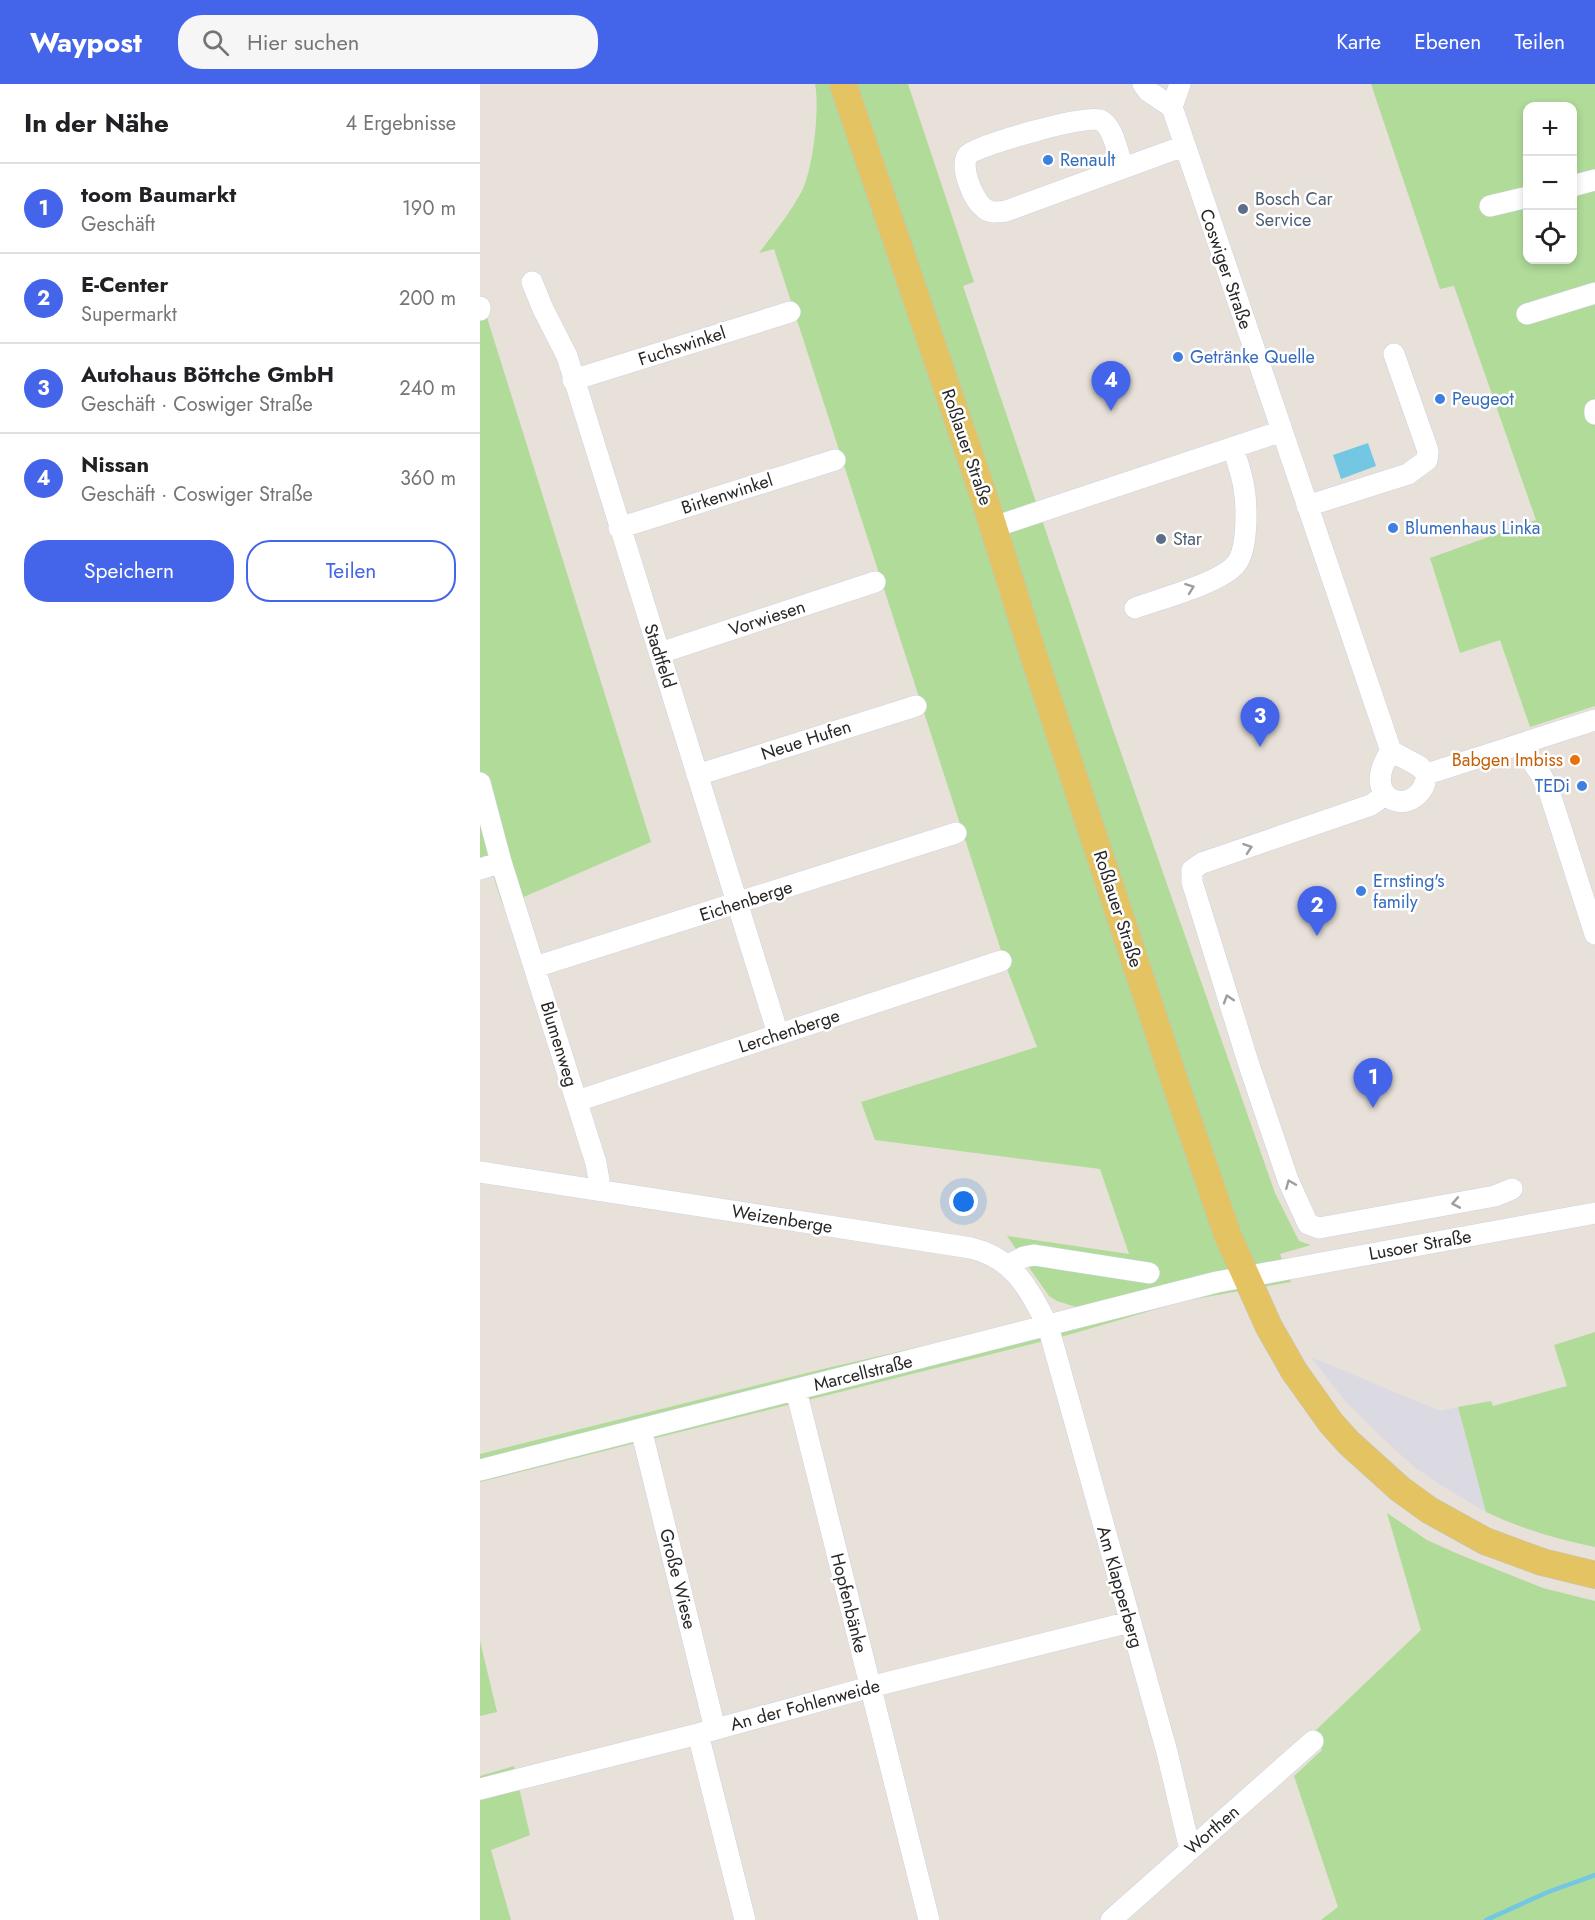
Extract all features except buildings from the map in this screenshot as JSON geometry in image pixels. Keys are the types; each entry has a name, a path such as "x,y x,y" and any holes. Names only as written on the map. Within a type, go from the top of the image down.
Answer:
{"main road":[{"name":"Roßlauer Straße","path":"843,84 994,527 1034,657 1179,1094 1228,1236 1269,1327 1302,1383 1343,1436 1375,1468 1429,1510 1485,1541 1542,1562 1595,1575"}],"street":[{"path":"1143,84 1148,92 1172,107 1180,84"},
{"name":"Coswiger Straße","path":"1172,107 1391,751"},
{"path":"1123,168 1110,130 1101,120 1089,118 1073,120 1023,134 970,153 965,160 964,168 976,200 992,212 1006,211 1184,146"},
{"path":"1577,185 1595,180"},
{"path":"1490,206 1523,197"},
{"name":"Stadtfeld","path":"532,282 567,356 778,1034"},
{"path":"1527,314 1595,293"},
{"name":"Fuchswinkel","path":"573,380 790,312"},
{"path":"1307,506 1408,474 1427,460 1428,451 1394,354"},
{"path":"994,527 1282,431"},
{"path":"1135,608 1209,581 1236,564 1245,543 1244,489 1233,448"},
{"name":"Birkenwinkel","path":"619,528 835,460"},
{"name":"Vorwiesen","path":"660,653 875,582"},
{"name":"Neue Hufen","path":"697,775 916,706"},
{"path":"1426,774 1595,720"},
{"path":"1520,744 1549,791 1595,934"},
{"path":"1391,751 1419,766 1426,774 1426,782 1410,800 1396,801 1385,795 1379,782 1384,760 1391,751"},
{"name":"Blumenweg","path":"480,783 501,862 598,1173 597,1190"},
{"path":"1385,795 1371,805 1202,863 1192,870 1192,882 1245,1054 1288,1180 1308,1224 1319,1228 1495,1196 1512,1189"},
{"name":"Eichenberge","path":"535,967 956,833"},
{"path":"480,869 501,862"},
{"name":"Lerchenberge","path":"577,1101 1001,961"},
{"name":"Weizenberge","path":"480,1172 971,1248 996,1256 1008,1265 1037,1304 1048,1326"},
{"name":"Lusoer Straße","path":"1246,1277 1595,1213"},
{"path":"1008,1265 1034,1255 1149,1273"},
{"name":"Marcellstraße","path":"480,1470 1188,1289 1246,1277"},
{"name":"Am Klapperberg","path":"1048,1326 1167,1752 1190,1850"},
{"name":"Hopfenbänke","path":"796,1390 929,1920"},
{"name":"Große Wiese","path":"641,1429 746,1920"},
{"name":"An der Fohlenweide","path":"480,1789 1130,1622"},
{"name":"Worthen","path":"1111,1920 1313,1741"}],"shaded area":[{"path":"1311,1357 1440,1411 1458,1407 1486,1512 1416,1468 1393,1448 1346,1402"}],"green space":[{"path":"815,84 908,84 974,282 963,286 1111,724 1275,1193 1299,1241 1311,1245 1280,1254 1291,1282 1184,1301 1068,1335 480,1482 480,1454 823,1369 971,1335 1076,1307 1049,1296 1007,1236 1129,1254 1100,1169 875,1140 861,1102 1037,1047 1007,969 774,249 759,253 782,223 806,181 816,123"},
{"path":"1371,84 1595,84 1595,706 1530,727 1500,640 1460,653 1430,558 1536,520 1454,286 1440,289"},
{"path":"480,295 651,842 503,906 493,875 480,879"},
{"path":"1595,1332 1595,1547 1540,1533 1486,1512 1458,1407 1491,1401 1493,1406 1567,1386 1554,1345"},
{"path":"1387,1513 1427,1540 1458,1554 1543,1588 1595,1601 1595,1920 1321,1920 1338,1907 1294,1776 1322,1750 1316,1730 1421,1630"},
{"path":"480,1641 497,1712 480,1716"},
{"path":"514,1766 530,1835 491,1850 511,1920 480,1920 480,1776"}],"water":[{"path":"1368,443 1376,466 1341,479 1333,455"}],"waterway":[{"path":"1486,1920 1548,1892 1595,1875"}],"place":[{"name":"Renault","path":"1048,160"},
{"name":"Bosch Car Service","path":"1243,209"},
{"name":"Getränke Quelle","path":"1178,357"},
{"name":"Peugeot","path":"1440,399"},
{"name":"Nissan","path":"1111,411"},
{"name":"Blumenhaus Linka","path":"1393,528"},
{"name":"Star","path":"1161,539"},
{"name":"Autohaus Böttche GmbH","path":"1260,747"},
{"name":"Babgen Imbiss","path":"1575,760"},
{"name":"TEDi","path":"1582,786"},
{"name":"Ernsting's family","path":"1361,891"},
{"name":"E-Center","path":"1317,936"},
{"name":"toom Baumarkt","path":"1373,1108"}]}
